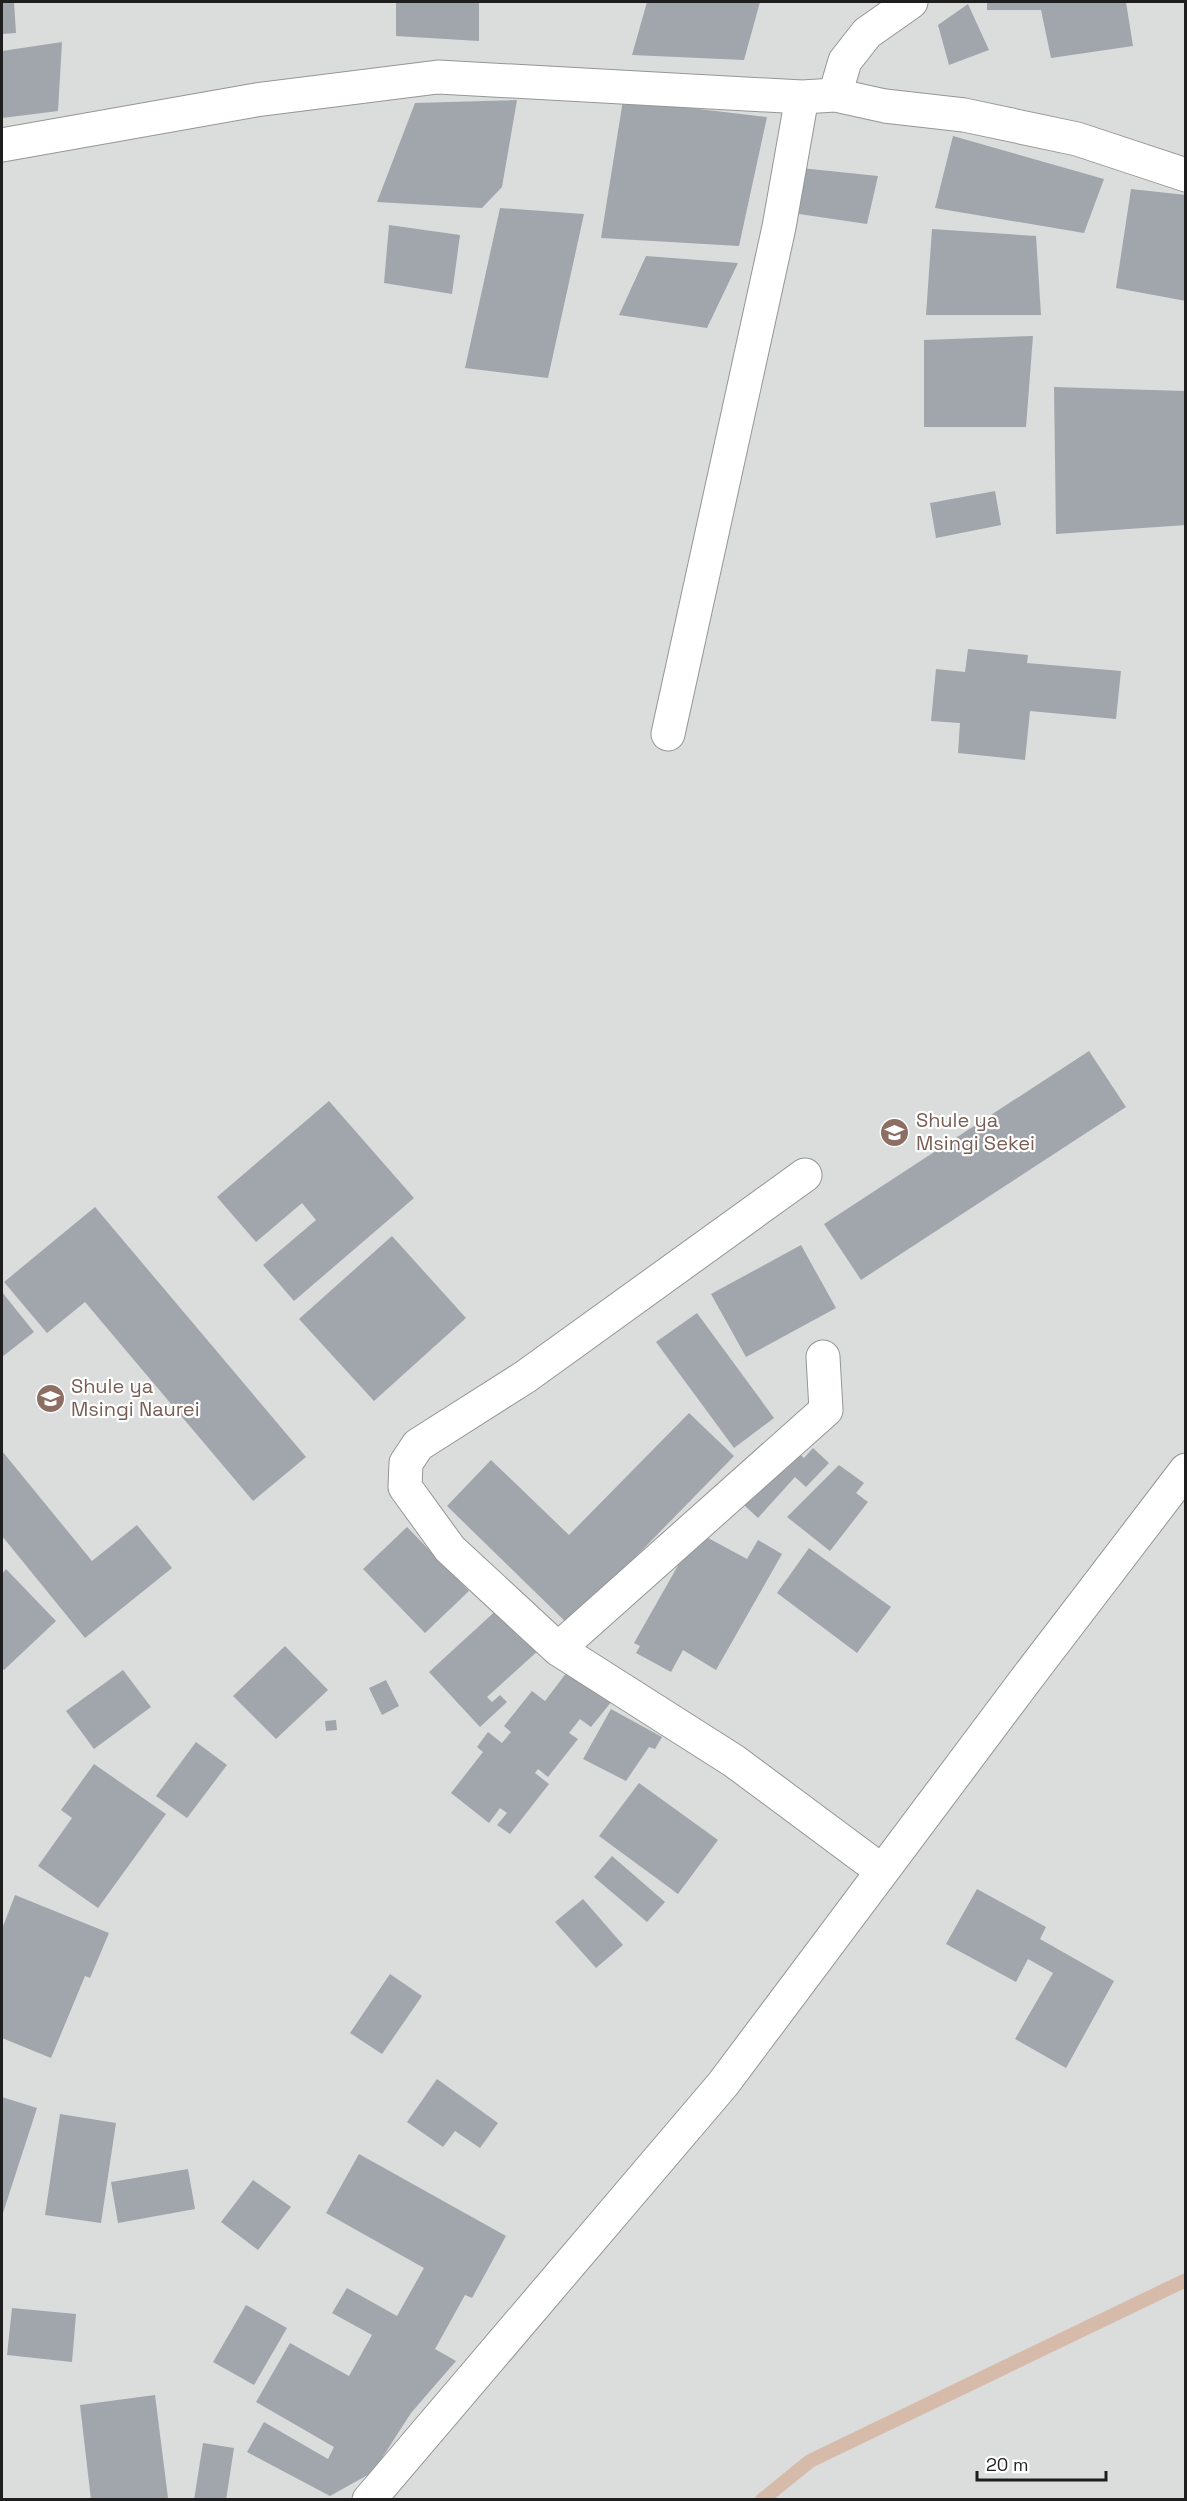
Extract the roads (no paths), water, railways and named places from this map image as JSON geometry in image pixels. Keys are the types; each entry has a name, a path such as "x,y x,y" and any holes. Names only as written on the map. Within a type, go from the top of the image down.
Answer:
{"street":[{"path":"834,95 845,61 867,33 911,2"},
{"path":"2,145 256,100 438,77 802,97 834,95 885,106 964,115 1077,140 1185,175"},
{"path":"669,734 776,238 802,97"},
{"path":"805,1175 525,1377 418,1445 406,1463 405,1487 450,1549 558,1649 734,1761 882,1871"},
{"path":"558,1649 826,1410 823,1357"},
{"path":"369,2499 723,2084 1185,1470"}],"waterway":[{"path":"762,2500 810,2461 1186,2280"}],"place":[{"name":"Shule ya Msingi Sekei","path":"895,1132"},
{"name":"Shule ya Msingi Naurei","path":"50,1398"}]}
